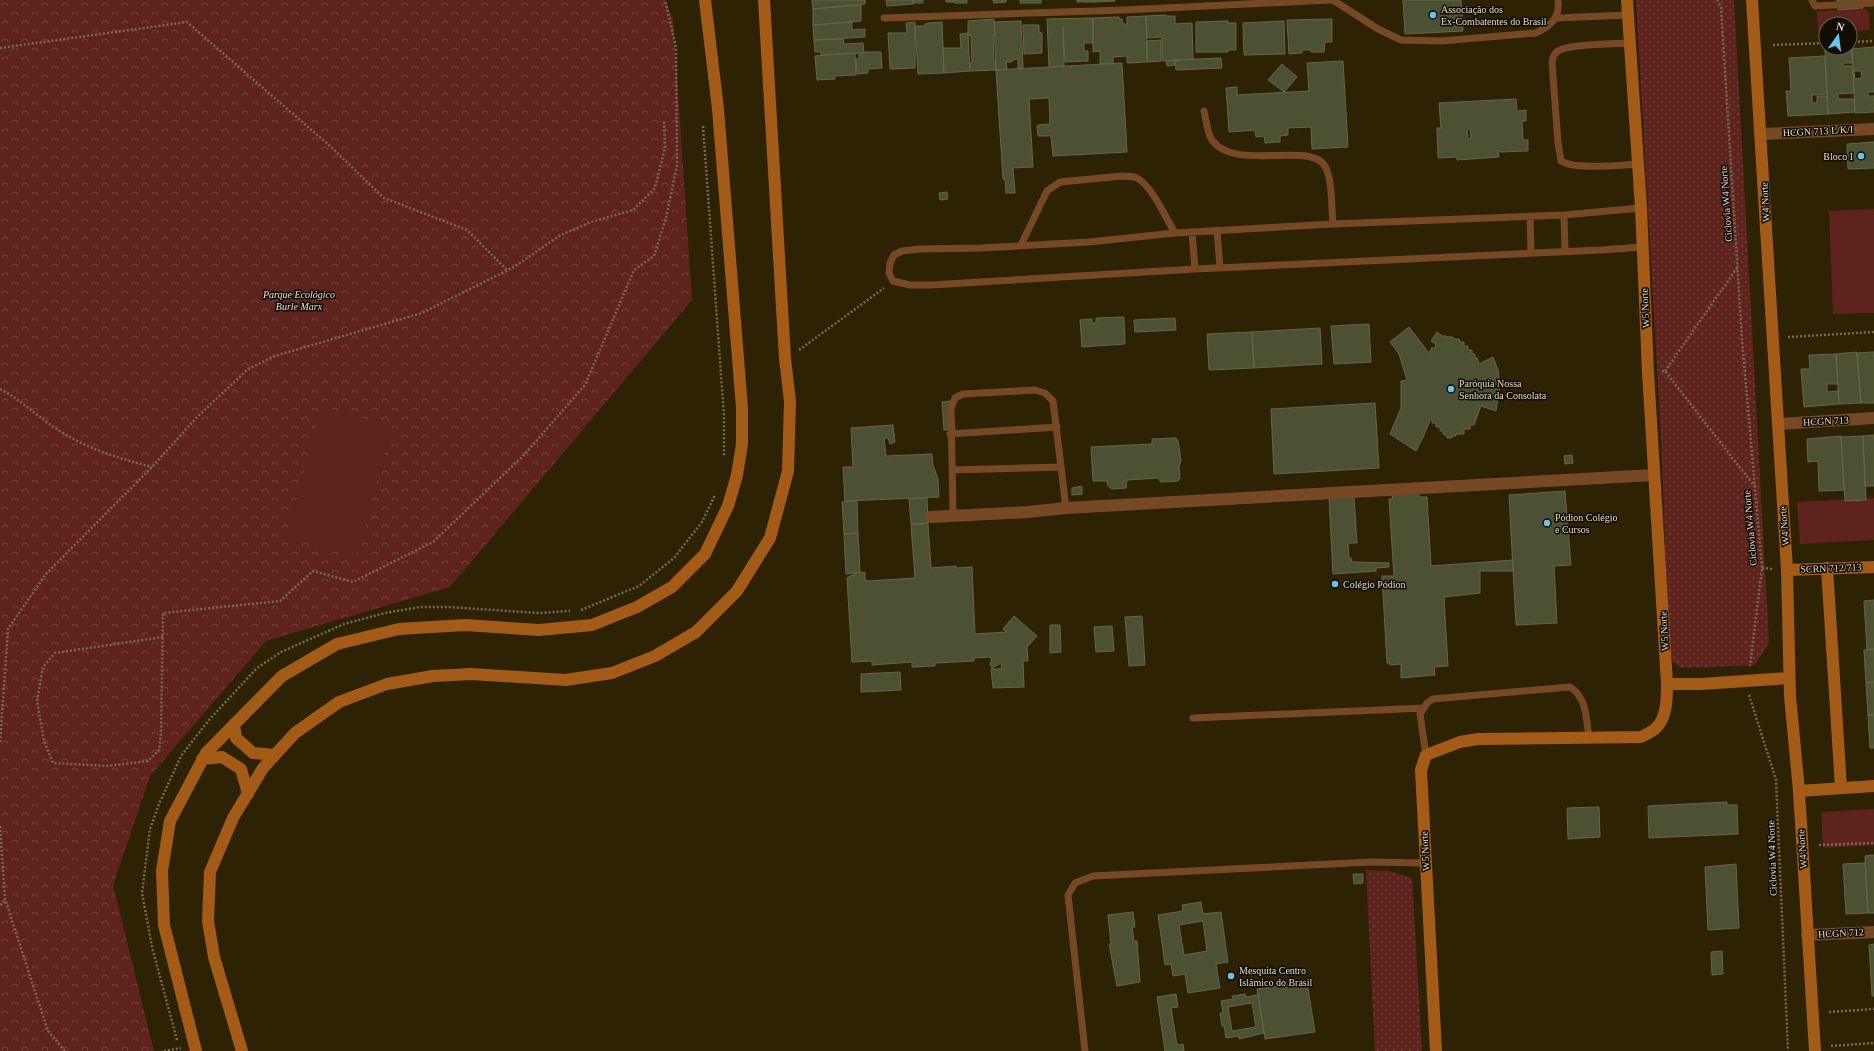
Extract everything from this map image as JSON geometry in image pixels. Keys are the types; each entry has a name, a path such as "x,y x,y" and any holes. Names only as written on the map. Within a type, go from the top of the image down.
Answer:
{"street":[{"path":"196,1051 164,925 162,871 170,821 206,753 282,676 337,644 399,629 465,625 539,630 592,625 637,607 672,587 705,554 728,506 737,475 742,444 742,408 718,109 705,0"},
{"path":"242,1051 214,957 208,921 210,872 233,818 263,768 295,733 339,702 387,684 433,676 471,674 565,680 612,673 655,656 696,632 737,591 770,538 788,471 790,401 786,359 764,0"},
{"name":"W5 Norte","path":"1436,1051 1421,770 1426,755 1460,742 1478,739 1641,737 1655,729 1662,719 1666,700 1667,684 1648,372 1641,208 1627,0"},
{"name":"W4 Norte","path":"1752,0 1787,570 1789,678 1799,791 1815,1051"},
{"name":"HCGN 713 L/K/I","path":"1761,134 1874,129"},
{"name":"HCGN 713","path":"1778,424 1874,418"},
{"path":"931,517 1654,475"},
{"name":"SCRN 712/713","path":"1787,570 1874,567"},
{"path":"1827,568 1841,788"},
{"path":"1667,684 1789,678"},
{"path":"234,724 236,738 253,753 275,755"},
{"path":"202,759 222,757 241,769 248,794"},
{"path":"1799,791 1874,786"},
{"name":"HCGN 712","path":"1807,935 1874,932"}],"lane":[{"path":"884,18 1124,10 1332,0 1378,29 1401,40 1441,41 1536,33 1548,27 1557,18 1558,0"},
{"path":"1812,0 1815,6 1874,3"},
{"path":"1557,18 1628,15"},
{"path":"1630,43 1579,46 1562,49 1557,51 1553,56 1552,62 1558,143 1562,161 1571,165 1638,164"},
{"path":"1204,111 1212,139 1220,149 1241,155 1303,156 1320,161 1326,168 1329,180 1333,224"},
{"path":"1021,245 1047,191 1053,185 1060,182 1122,176 1132,176 1139,179 1147,187 1175,233"},
{"path":"1641,208 1564,215 1217,230 1089,242 902,251 894,255 890,263 889,273 893,281 910,285 931,285 1195,269 1642,247"},
{"path":"1564,215 1565,251"},
{"path":"1530,216 1530,252"},
{"path":"1217,230 1220,268"},
{"path":"1192,232 1195,269"},
{"path":"954,515 950,408 955,398 963,394 1035,390 1045,393 1053,401 1066,508"},
{"path":"950,434 1056,427"},
{"path":"952,470 1061,467"},
{"path":"1426,755 1420,714 1433,699 1570,687 1578,691 1584,705 1589,737"},
{"path":"1193,718 1424,708"},
{"path":"1085,1051 1068,895 1075,883 1093,876 1371,862 1425,863"}],"path":[{"path":"163,637 54,653 43,667 37,701 44,741 53,763 108,766 148,761 159,750 161,733 164,613 280,601 313,571 353,582 433,542 522,457 585,385 634,270 654,256 666,218 677,165 676,47 665,0"},
{"name":"Ciclovia W4 Norte","path":"1717,0 1721,7 1738,268 1762,568 1749,681 1749,695 1776,780 1788,1051"},
{"path":"0,48 186,22 330,146 384,198 467,230 507,270"},
{"path":"1858,42 1874,41"},
{"path":"1773,46 1818,43"},
{"path":"0,742 8,629 46,574 152,467 197,417 248,369 275,356 422,312 507,270 559,236 591,222 633,210 655,188 665,148 664,120"},
{"path":"703,125 724,416 724,463"},
{"path":"1665,371 1738,268"},
{"path":"786,359 893,281"},
{"path":"1788,337 1874,332"},
{"path":"1648,372 1665,371"},
{"path":"1665,371 1755,487"},
{"path":"0,389 11,394 62,432 98,451 152,467"},
{"path":"180,1051 152,947 142,893 150,829 159,804 181,756 209,720 257,668 281,652 309,638 344,624 385,613 420,608 448,607 539,613 581,610 639,586 674,558 702,522 717,490"},
{"path":"0,826 5,899 48,1032 65,1051"},
{"path":"1819,845 1874,843"},
{"path":"0,905 5,899"},
{"path":"1829,1012 1874,1009"},
{"path":"1831,1046 1874,1043"}],"green space":[{"name":"Parque Ecológico Burle Marx","path":"0,0 665,0 673,19 692,300 450,587 266,641 150,776 113,885 154,1051 0,1051"},
{"path":"1636,0 1734,0 1769,643 1755,665 1681,668 1672,661 1668,619 1661,437"},
{"path":"1866,9 1869,14 1870,30 1858,31 1858,16 1818,16 1818,32 1817,11"},
{"path":"1874,209 1874,313 1833,314 1829,211"},
{"path":"322,407 392,426 357,555 287,537"},
{"path":"1874,498 1874,540 1800,544 1797,502"},
{"path":"1874,809 1874,845 1823,848 1821,812"},
{"path":"1366,870 1389,871 1412,878 1422,1051 1375,1051"}],"building":[{"path":"812,0 865,0 865,4 813,9"},
{"path":"886,0 913,0 913,4 887,6"},
{"path":"913,0 923,0 923,3 913,3"},
{"path":"946,0 954,0 954,2 946,2"},
{"path":"954,0 967,0 967,3 954,3"},
{"path":"993,0 1006,0 1006,2 994,3"},
{"path":"1020,0 1041,0 1041,3 1020,3"},
{"path":"1077,0 1096,0 1096,2 1077,2"},
{"path":"1096,0 1115,0 1115,1 1096,2"},
{"name":"Associação dos Ex-Combatentes do Brasil","path":"1403,0 1461,0 1463,31 1405,34"},
{"path":"1837,0 1862,0 1863,8 1838,10"},
{"path":"861,5 861,21 813,25 813,9"},
{"path":"1146,16 1175,16 1175,24 1192,23 1193,59 1162,61 1162,37 1147,38"},
{"path":"1146,16 1147,62 1127,63 1127,56 1113,57 1113,64 1100,64 1100,51 1093,52 1093,18 1119,17 1119,19 1122,19 1123,24 1127,24 1127,17"},
{"path":"1093,18 1093,43 1084,43 1084,51 1088,51 1088,61 1065,62 1063,27 1064,66 1049,67 1047,19"},
{"path":"994,19 994,62 996,62 996,70 970,71 970,63 972,63 971,35 968,36 968,21"},
{"path":"1332,19 1332,42 1325,42 1324,52 1302,50 1302,53 1289,54 1287,20"},
{"path":"1021,21 1023,68 1018,68 1018,59 1012,60 1012,62 1006,62 1007,69 996,70 994,22"},
{"path":"1228,21 1228,23 1236,23 1236,50 1228,50 1228,52 1196,52 1196,22"},
{"path":"1284,21 1285,54 1244,55 1243,23"},
{"path":"852,22 852,30 865,29 865,37 814,40 813,25"},
{"path":"915,22 915,68 890,69 888,33 907,33 906,23"},
{"path":"942,22 944,73 918,74 915,26 925,26 925,24 929,23"},
{"path":"1023,25 1039,25 1039,32 1042,33 1042,53 1024,54"},
{"path":"968,33 970,71 944,73 943,48 961,48 960,34"},
{"path":"843,39 844,44 863,43 864,53 821,55 821,52 815,52 814,40"},
{"path":"1161,40 1161,61 1147,62 1147,41"},
{"path":"1874,47 1874,92 1868,92 1868,96 1874,96 1874,112 1855,113 1852,56 1858,56 1858,48","holes":["1854,71 1861,71 1862,78 1855,79"]},
{"path":"866,52 881,52 882,68 868,69 868,73 857,74 856,59 859,59 859,54"},
{"path":"855,54 856,75 835,76 835,79 817,80 815,56"},
{"path":"1825,56 1852,56 1852,63 1843,63 1843,66 1853,66 1854,93 1838,94 1838,99 1854,99 1855,112 1828,114"},
{"path":"1825,56 1827,94 1812,95 1812,103 1817,103 1817,96 1827,96 1828,114 1788,116 1786,91 1791,91 1789,58"},
{"path":"1221,58 1222,68 1176,70 1175,60"},
{"path":"1175,60 1175,65 1167,66 1166,61"},
{"path":"1343,61 1348,147 1312,149 1311,127 1288,128 1288,135 1280,136 1280,142 1265,143 1264,136 1256,137 1255,130 1229,132 1226,88 1237,87 1237,95 1309,91 1307,63"},
{"path":"1122,63 1127,152 1053,156 1051,136 1038,136 1037,127 1038,125 1050,124 1049,98 1029,99 1033,167 1013,168 1015,193 1006,193 1005,179 1003,179 996,70"},
{"path":"1282,64 1297,77 1284,92 1268,80"},
{"path":"1516,99 1517,111 1526,110 1526,121 1522,121 1523,140 1528,140 1528,151 1500,152 1498,150 1499,157 1457,160 1457,157 1438,158 1437,128 1441,128 1439,103","holes":["1467,129 1470,129 1471,139 1468,139"]},
{"name":"Bloco I","path":"1874,142 1874,168 1848,169 1847,144"},
{"path":"947,192 948,199 940,200 939,193"},
{"path":"1124,317 1125,344 1082,347 1080,320 1092,319 1092,323 1096,323 1096,318"},
{"path":"1175,318 1176,330 1135,332 1134,320"},
{"path":"1369,324 1371,362 1334,364 1331,326"},
{"name":"Paróquia Nossa Senhora da Consolata","path":"1409,327 1428,352 1431,352 1431,348 1435,348 1436,344 1431,341 1437,332 1442,336 1453,337 1453,339 1459,339 1460,342 1464,342 1464,346 1468,346 1468,350 1472,350 1472,354 1475,354 1475,358 1477,358 1479,364 1493,357 1498,370 1500,385 1496,411 1481,406 1474,425 1470,425 1470,429 1464,429 1464,434 1456,434 1456,436 1452,436 1452,438 1447,438 1447,436 1443,434 1443,431 1440,431 1440,427 1436,427 1436,423 1432,423 1432,419 1430,420 1416,451 1390,434 1401,408 1401,381 1407,380 1399,354 1390,342"},
{"path":"1320,328 1322,364 1254,368 1252,332"},
{"path":"1252,332 1254,368 1209,370 1207,334"},
{"path":"1857,352 1861,403 1839,404 1836,354"},
{"path":"1874,352 1874,403 1861,403 1857,353"},
{"path":"1836,354 1838,384 1827,384 1827,392 1838,391 1839,404 1804,407 1801,369 1810,369 1809,355"},
{"path":"952,401 955,429 944,430 942,402"},
{"path":"1375,403 1379,468 1274,474 1271,409"},
{"path":"893,425 895,442 890,444 888,438 884,438 886,456 932,454 933,465 938,479 939,497 845,501 843,467 853,467 851,428"},
{"path":"1874,435 1874,486 1865,486 1863,436"},
{"path":"1841,436 1844,490 1819,491 1818,461 1808,462 1807,439"},
{"path":"1863,436 1866,500 1845,501 1841,437"},
{"path":"1176,438 1178,441 1181,460 1179,467 1180,478 1178,481 1161,482 1158,478 1127,480 1126,488 1112,489 1108,486 1107,481 1093,481 1091,447 1152,444 1152,439"},
{"path":"1572,455 1573,463 1565,464 1564,456"},
{"path":"1082,486 1082,494 1072,495 1072,488"},
{"name":"Pódion Colégio e Cursos","path":"1565,491 1571,565 1554,566 1557,623 1516,625 1509,495"},
{"path":"1419,493 1419,497 1427,497 1431,566 1513,560 1513,571 1480,571 1480,593 1444,597 1448,666 1434,667 1435,675 1401,678 1401,664 1390,665 1390,663 1387,663 1382,576 1394,576 1389,499 1393,499 1392,494"},
{"path":"1354,497 1357,543 1348,543 1349,558 1351,558 1352,562 1389,563 1389,567 1376,568 1376,571 1333,574 1329,498"},
{"path":"927,498 928,523 911,524 909,499"},
{"path":"842,502 857,502 858,533 844,534"},
{"path":"928,523 931,568 956,566 956,568 972,567 975,634 1007,632 1003,629 1014,616 1037,636 1027,647 1028,661 1023,661 1024,687 993,688 991,669 1002,669 1001,663 992,668 990,665 992,658 990,657 974,658 974,661 935,663 935,666 912,667 912,662 872,665 872,661 852,662 847,578 852,575 854,576 854,573 865,572 865,580 868,581 915,578 911,525"},
{"path":"858,533 860,572 846,574 844,534"},
{"path":"1874,600 1874,649 1867,650 1864,601"},
{"path":"1142,616 1145,665 1129,666 1125,617"},
{"path":"1050,625 1060,625 1061,652 1050,653"},
{"path":"1112,626 1114,651 1096,652 1094,627"},
{"path":"1874,649 1874,682 1866,683 1864,650"},
{"path":"900,672 901,690 861,692 861,674"},
{"path":"1874,682 1874,715 1868,715 1866,683"},
{"path":"1868,715 1874,715 1874,748 1870,748"},
{"path":"1727,802 1727,805 1737,805 1738,834 1649,838 1648,806"},
{"path":"1599,807 1600,837 1568,839 1567,808"},
{"path":"1874,855 1874,913 1868,913 1865,856"},
{"path":"1865,863 1868,913 1846,914 1843,864"},
{"path":"1736,864 1739,928 1708,930 1705,867"},
{"path":"1353,874 1363,874 1363,883 1354,884"},
{"path":"1201,902 1203,914 1221,912 1228,962 1216,964 1220,988 1188,993 1185,974 1173,976 1171,964 1165,965 1158,915 1183,911 1182,905","holes":["1203,921 1207,951 1184,955 1179,925"]},
{"path":"1133,912 1135,927 1132,927 1134,941 1137,941 1140,982 1117,986 1109,944 1111,944 1108,915"},
{"path":"1874,944 1874,996 1872,996 1869,945"},
{"path":"1722,951 1723,974 1712,975 1711,952"},
{"path":"1307,982 1315,1032 1265,1039 1257,989"},
{"path":"1176,994 1178,1007 1171,1008 1177,1045 1183,1044 1184,1051 1165,1051 1157,997"},
{"path":"1245,994 1246,997 1258,995 1264,1033 1239,1039 1239,1036 1226,1038 1220,1013 1223,1013 1221,1001 1233,999 1232,996","holes":["1252,1003 1256,1027 1232,1031 1228,1007"]}],"place":[{"name":"Associação dos Ex-Combatentes do Brasil","path":"1433,15"},
{"name":"Bloco I","path":"1861,156"},
{"name":"Paróquia Nossa Senhora da Consolata","path":"1451,389"},
{"name":"Pódion Colégio e Cursos","path":"1547,523"},
{"name":"Colégio Pódion","path":"1335,584"},
{"name":"Mesquita Centro Islâmico do Brasil","path":"1231,976"}]}
